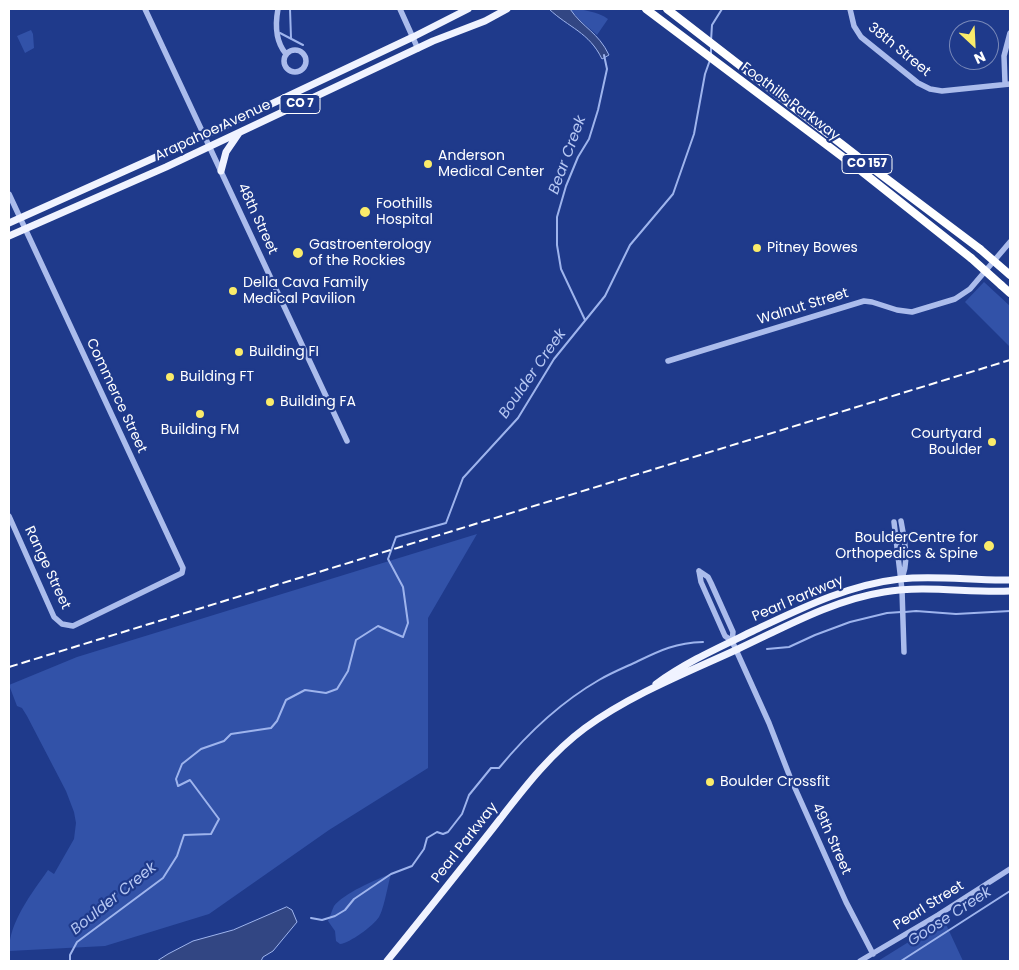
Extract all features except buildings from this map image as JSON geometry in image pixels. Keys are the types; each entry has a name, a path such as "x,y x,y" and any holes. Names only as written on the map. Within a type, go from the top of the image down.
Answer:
{"highway":[{"name":"Foothills Parkway","path":"646,9 873,180 971,258 1010,293"},
{"name":"Foothills Parkway","path":"667,9 980,248 1010,275"}],"main road":[{"name":"Arapahoe Avenue","path":"9,223 204,135 413,37 468,9"},
{"name":"Arapahoe Avenue","path":"9,236 209,147 418,49 485,21 507,9"},
{"path":"221,171 226,152 240,132"},
{"name":"Pearl Parkway","path":"641,694 679,668 833,595 869,584 901,579 1010,580"},
{"name":"Pearl Parkway","path":"387,961 528,782 567,742 611,710 641,694 832,606 872,594 902,590 1010,591"}],"street":[{"name":"48th Street","path":"145,9 347,440"},
{"path":"278,9 276,31 280,45 286,54 284,64 287,69 298,72 306,65 306,58 302,51 294,50 286,54"},
{"path":"400,9 418,49"},
{"name":"38th Street","path":"850,9 854,26 860,38 927,88 942,91 1007,83"},
{"path":"1007,83 1004,56 1010,33"},
{"name":"Commerce Street","path":"9,194 183,568 182,573 108,610 73,626 68,626"},
{"name":"Walnut Street","path":"668,360 864,301 912,312 948,302 960,297 970,289 1010,242"},
{"name":"Range Street","path":"9,516 54,617 62,624 68,626"},
{"path":"898,521 904,652"},
{"path":"699,571 708,577 730,624 733,632 732,642 725,636 701,582 699,571"},
{"name":"49th Street","path":"732,642 838,884 873,954"},
{"name":"Pearl Street","path":"860,961 934,918 1010,869"}],"shaded area":[{"path":"549,9 570,9 595,35 609,55 602,59 585,36"},
{"path":"570,9 590,11 608,19 597,35"},
{"path":"31,30 34,48 25,53 17,36"},
{"path":"984,282 1010,306 1010,347 965,302"},
{"path":"477,534 428,618 428,768 329,830 209,914 105,946 9,951 13,929 22,908 48,870 54,874 74,839 76,823 66,791 27,716 22,708 17,706 9,685 77,657"},
{"path":"391,874 383,908 376,921 349,941 340,944 336,941 335,931 328,921 338,901 369,883"},
{"path":"287,907 292,910 297,922 273,951 263,957 261,961 157,961 193,941 233,930"},
{"path":"944,920 963,961 878,961"}],"waterway":[{"path":"290,9 291,38"},
{"name":"Boulder Creek","path":"711,41 712,25 722,9"},
{"path":"280,33 303,45"},
{"name":"Boulder Creek","path":"711,45 711,56"},
{"name":"Bear Creek","path":"585,320 561,269 557,245 557,217 566,186 578,157 589,139 598,110 607,69 604,55"},
{"name":"Boulder Creek","path":"70,961 70,955 77,942 163,878 177,856 184,835 211,834 219,819 190,780 178,786 176,779 182,764 201,749 224,741 231,734 271,728 277,721 286,700 305,690 326,693 337,689 348,671 356,640 378,626 403,637 408,623 403,587 388,559 396,537 446,523 463,478 518,418 554,359 605,296 630,245 673,194 694,134 705,74 710,60"},
{"path":"905,612 956,614 1010,611"},
{"path":"767,649 789,647 850,622 887,613 901,612"},
{"path":"311,918 322,920 335,916 345,910 354,899 391,874 412,866 424,849 427,838 437,832 443,834 448,832 462,814 469,795 491,768 499,768 533,731 571,698 603,677 659,651 684,644 703,642"},
{"name":"Goose Creek","path":"901,961 1010,891"}],"railway":[{"path":"9,667 1010,360"}],"place":[{"name":"Anderson Medical Center","path":"428,164"},
{"name":"Foothills Hospital","path":"365,212"},
{"name":"Pitney Bowes","path":"757,248"},
{"name":"Gastroenterology of the Rockies","path":"298,253"},
{"name":"Della Cava Family Medical Pavilion","path":"233,291"},
{"name":"Building FI","path":"239,352"},
{"name":"Building FT","path":"170,377"},
{"name":"Building FA","path":"270,402"},
{"name":"Building FM","path":"200,414"},
{"name":"Courtyard Boulder","path":"992,442"},
{"name":"BoulderCentre for Orthopedics & Spine","path":"989,546"},
{"name":"Boulder Crossfit","path":"710,782"}]}
